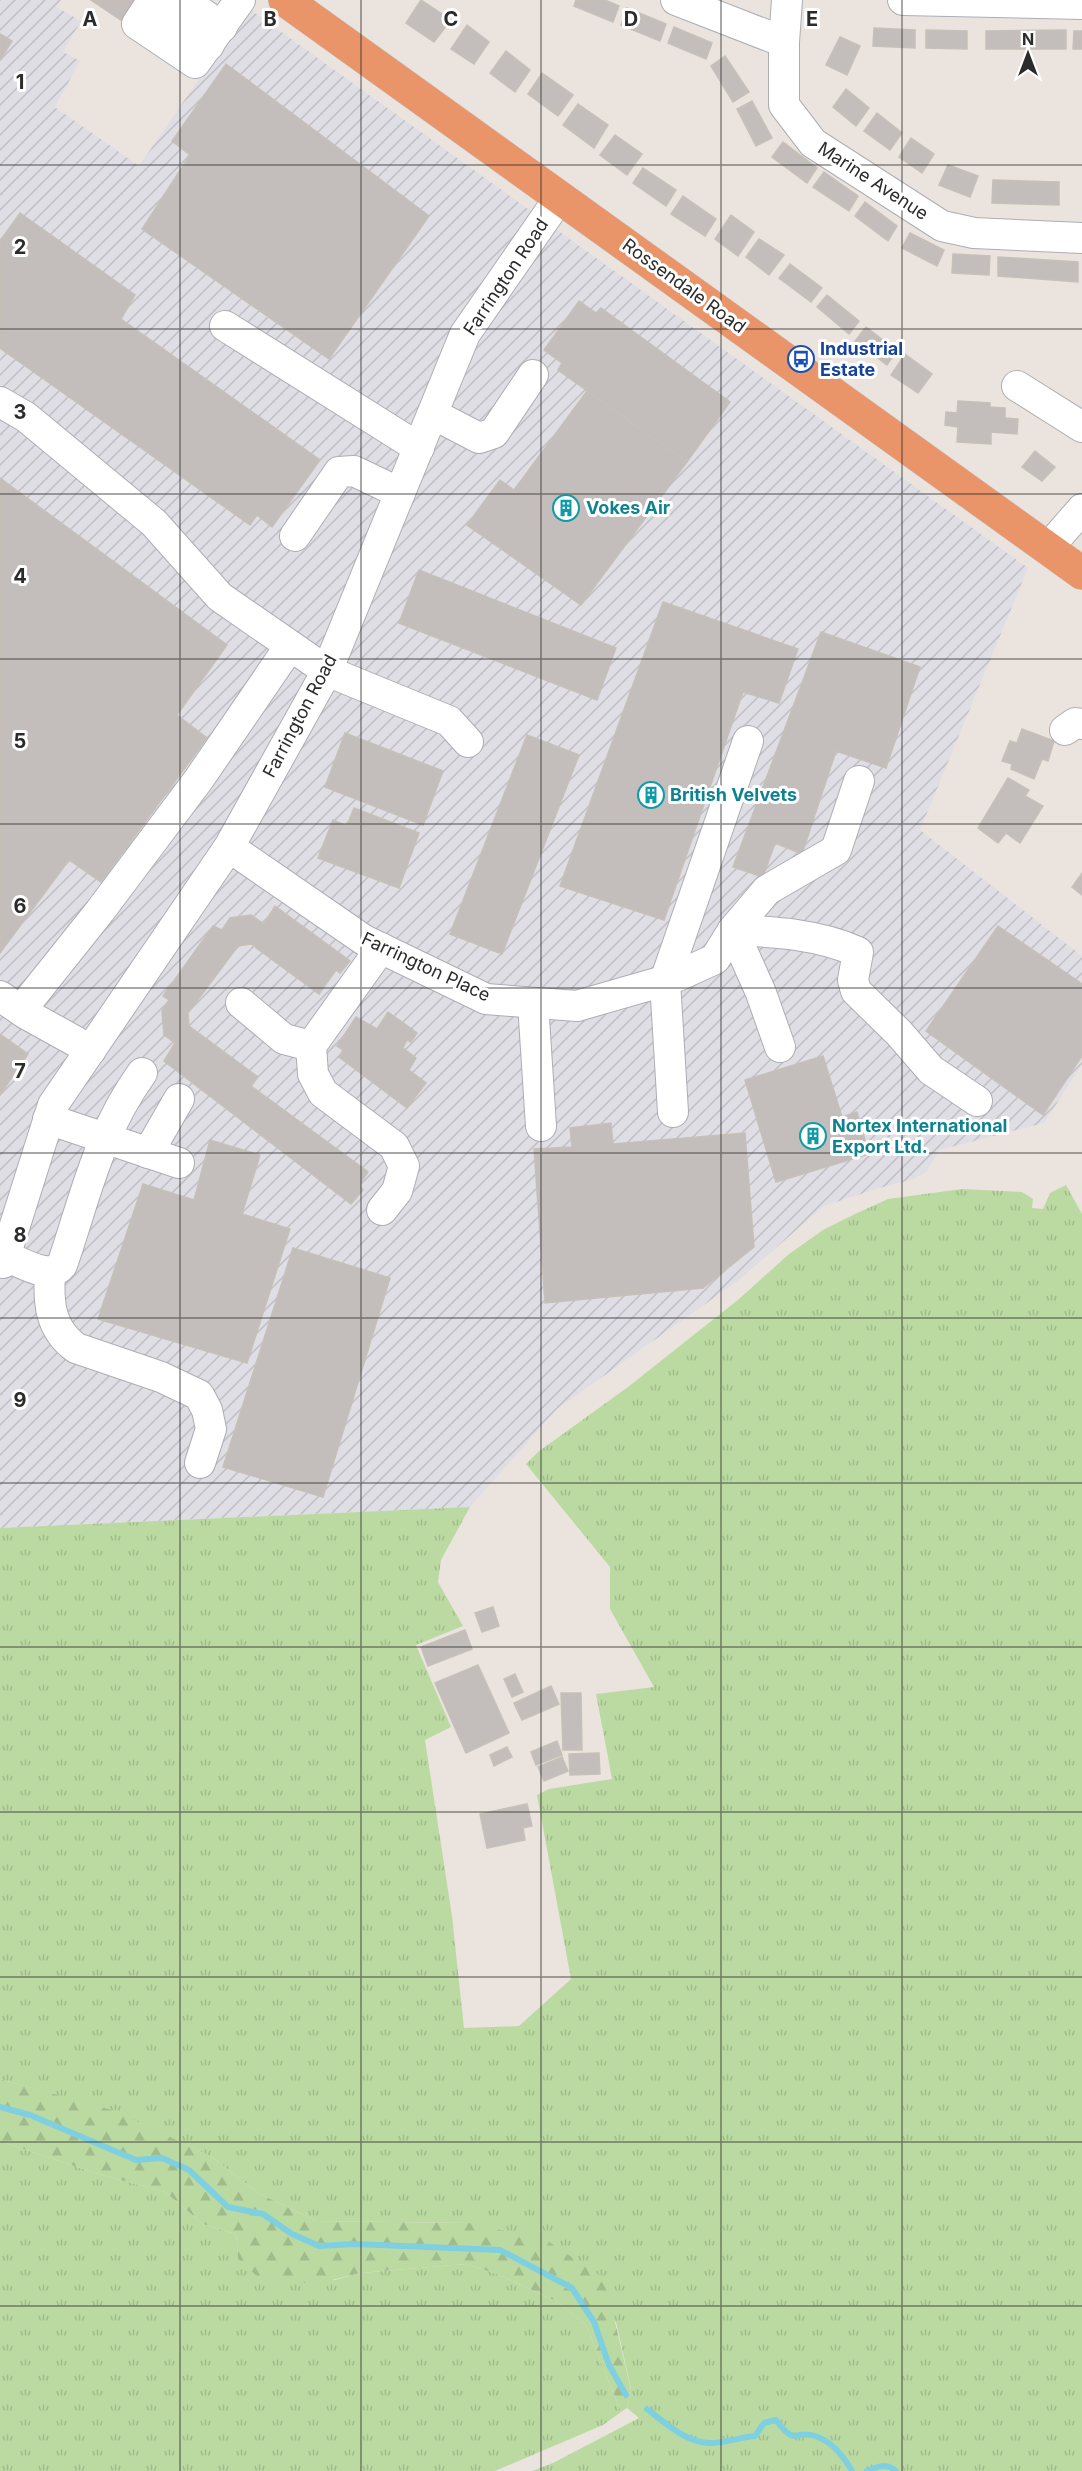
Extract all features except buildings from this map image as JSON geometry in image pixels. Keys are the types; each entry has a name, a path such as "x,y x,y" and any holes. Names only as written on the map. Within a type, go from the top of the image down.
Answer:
{"highway":[{"name":"Rossendale Road","path":"285,0 1082,573"}],"street":[{"path":"151,2 137,24 195,63 224,16 183,0"},
{"path":"676,0 784,42"},
{"name":"Marine Avenue","path":"787,0 784,105 813,143 942,226 974,233 1082,238"},
{"path":"903,0 1082,4"},
{"name":"Farrington Road","path":"50,1273 4,1259 8,1218 53,1105 229,847 327,671 465,334 560,197"},
{"path":"225,326 419,448"},
{"path":"433,414 480,438 494,433 533,375"},
{"path":"1017,386 1082,427"},
{"path":"0,402 26,417 154,523 220,597 327,671 449,721 468,742"},
{"path":"295,536 339,472 354,471 400,493"},
{"path":"1048,548 1082,509"},
{"path":"91,1050 10,1003 100,911 199,779 290,646"},
{"path":"673,1112 665,981 747,741"},
{"name":"Farrington Place","path":"229,847 364,940 486,999 577,1006 665,981 716,959 733,930 767,890 836,850 859,781"},
{"path":"780,1047 761,993 733,930 805,937 842,945 858,952 853,980 856,991 900,1033 931,1070 977,1101"},
{"path":"381,948 312,1046 313,1074 323,1093 394,1146 404,1166 397,1191 382,1210"},
{"path":"241,1003 284,1039 312,1046"},
{"path":"533,1003 541,1126"},
{"path":"142,1073 114,1116 103,1139 62,1264 58,1271 50,1273 49,1300 56,1326 65,1340 76,1348 161,1377 199,1395 207,1410 210,1429 200,1463"},
{"path":"148,1153 179,1099"},
{"path":"48,1119 179,1163"}],"shaded area":[{"path":"0,0 61,0 56,7 81,21 63,52 80,61 55,107 139,166 248,8 1028,568 920,830 1082,956 1082,1064 1044,1123 939,1150 927,1171 914,1179 824,1206 739,1280 557,1409 470,1507 0,1528"}],"green space":[{"path":"1066,1185 1082,1214 1082,2471 532,2471 553,2463 639,2418 627,2408 631,2389 616,2322 469,2223 316,2221 258,2193 212,2157 115,2112 0,2079 0,1528 470,1507 441,1560 438,1582 463,1626 416,1645 451,1727 425,1740 452,1916 464,2028 519,2026 571,1979 537,1795 549,1789 612,1779 596,1694 654,1687 610,1609 610,1567 526,1464 538,1452 628,1387 739,1299 789,1254 823,1230 888,1199 962,1189 1022,1192 1033,1199 1032,1208 1043,1209 1050,1193"},
{"path":"0,2079 115,2111 212,2157 258,2193 316,2221 469,2223 546,2240 605,2279 631,2390 627,2408 621,2412 586,2325 556,2301 497,2274 466,2264 360,2273 320,2283 288,2283 259,2278 238,2259 236,2234 203,2224 165,2192 95,2173 0,2141"},
{"path":"0,2141 95,2173 165,2192 203,2224 236,2234 238,2259 335,2280 360,2273 466,2264 497,2274 556,2301 586,2325 621,2412 603,2425 495,2471 0,2471"}],"waterway":[{"path":"0,2107 30,2115 136,2160 162,2158 189,2170 228,2207 263,2214 292,2234 319,2246 354,2244 500,2250 572,2288 594,2322 609,2365 626,2395"},
{"path":"647,2409 683,2435 708,2443 755,2436 764,2423 776,2420 792,2436 808,2434 827,2442 841,2455 852,2471"},
{"path":"867,2471 882,2466 896,2471"}],"place":[{"name":"Industrial Estate","path":"801,359"},
{"name":"Vokes Air","path":"566,508"},
{"name":"British Velvets","path":"651,795"},
{"name":"Nortex International Export Ltd.","path":"813,1136"}]}
